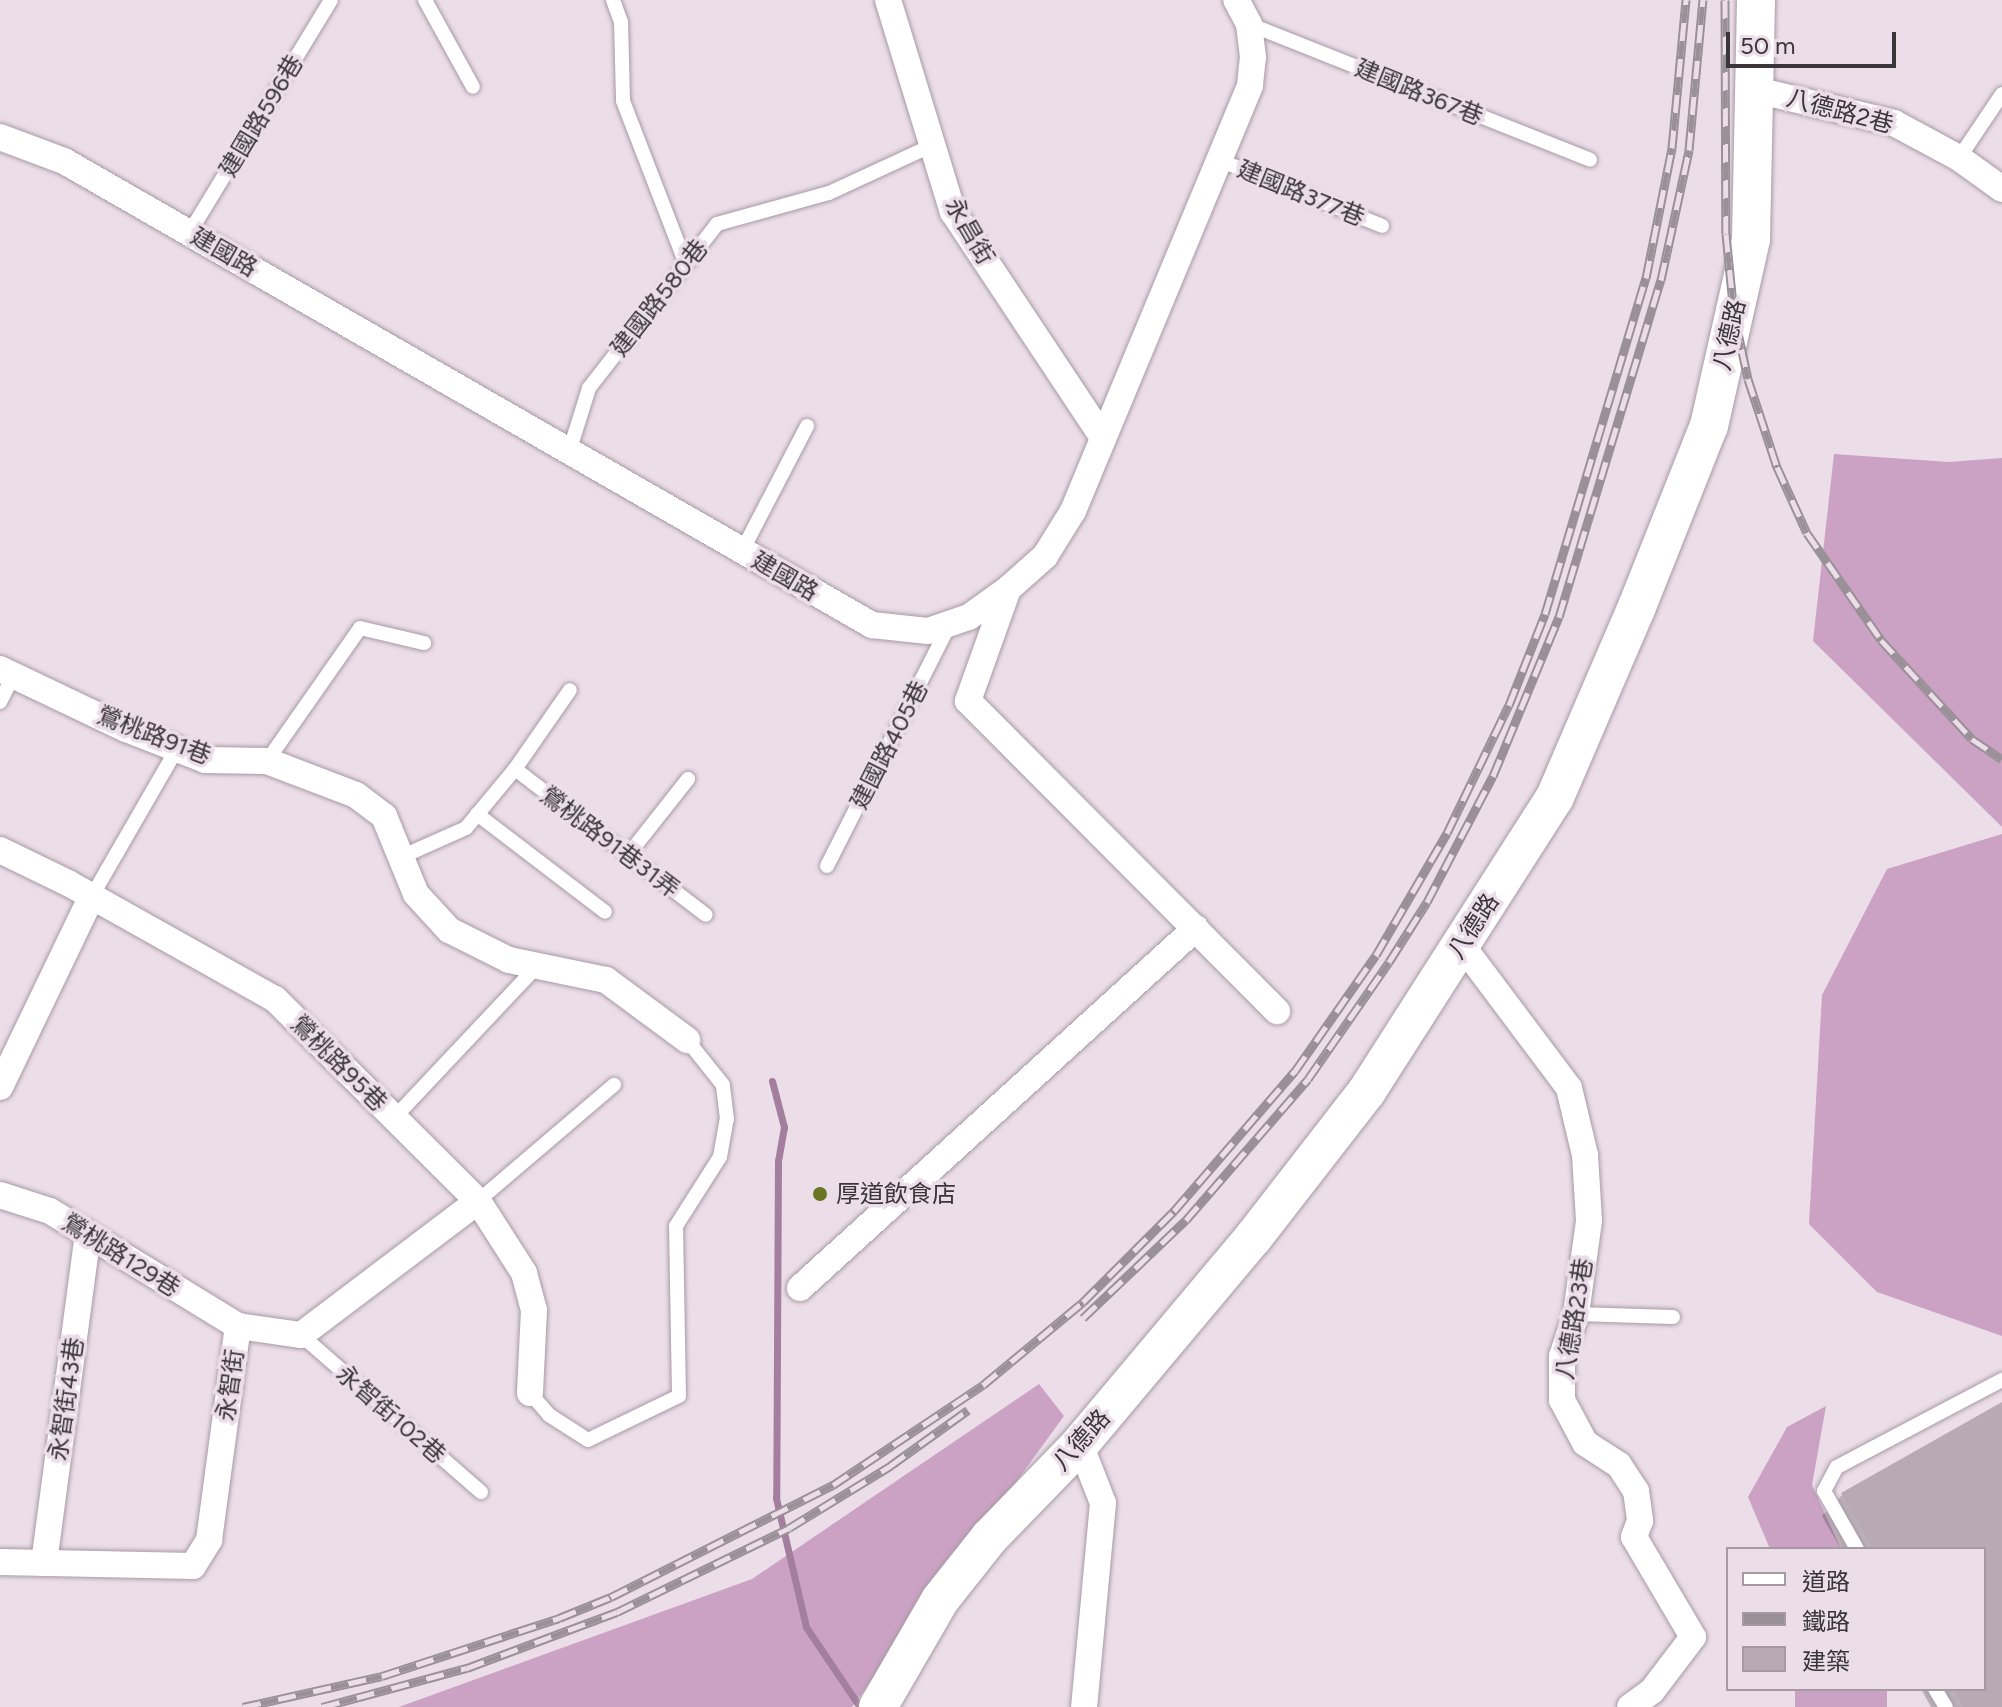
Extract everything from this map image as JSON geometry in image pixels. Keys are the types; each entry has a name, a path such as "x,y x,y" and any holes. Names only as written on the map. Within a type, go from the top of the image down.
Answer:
{"main road":[{"name":"八德路","path":"878,1707 940,1600 990,1537 1080,1444 1253,1238 1367,1091 1555,797 1636,609 1709,426 1751,239 1756,0"}],"street":[{"name":"永昌街","path":"888,0 953,212 1103,438"},
{"name":"建國路","path":"0,137 64,161 872,625 928,631 969,617 1008,589 1045,556 1066,522 1250,85 1253,57 1249,24 1236,0"},
{"name":"八德路2巷","path":"1756,90 1894,123 1959,158 2002,189"},
{"path":"1008,589 968,701 1277,1011"},
{"name":"鶯桃路91巷","path":"7,672 205,760 267,761 356,795 384,816 416,894 449,930 509,960 606,980 687,1040"},
{"name":"鶯桃路95巷","path":"0,850 92,896 275,999 478,1201 524,1273 534,1310 530,1393"},
{"path":"0,1087 92,896"},
{"path":"800,1288 1196,928"},
{"name":"八德路23巷","path":"1461,944 1569,1088 1585,1155 1589,1221 1576,1314 1562,1356 1562,1400 1585,1443 1619,1465 1636,1491 1640,1521 1634,1537 1693,1637 1652,1691 1630,1707"},
{"name":"鶯桃路129巷","path":"0,1195 50,1211 238,1326"},
{"path":"301,1335 478,1201"},
{"name":"永智街43巷","path":"44,1563 88,1234"},
{"name":"永智街","path":"0,1562 193,1566 209,1540 238,1326 301,1335"},
{"path":"1080,1444 1103,1503 1084,1707"}],"lane":[{"name":"建國路596巷","path":"190,232 331,0"},
{"path":"425,0 473,87"},
{"path":"613,0 621,22 623,101 686,264"},
{"name":"建國路367巷","path":"1249,24 1590,160"},
{"path":"1959,158 2002,94"},
{"name":"建國路580巷","path":"569,452 589,388 717,224 829,193 933,145"},
{"name":"建國路377巷","path":"1219,160 1382,226"},
{"path":"742,551 807,426"},
{"name":"建國路405巷","path":"827,866 950,623"},
{"path":"267,761 360,628 424,643"},
{"path":"0,702 7,672"},
{"path":"401,857 466,828 515,769 570,690"},
{"path":"92,896 177,749"},
{"name":"鶯桃路91巷31弄","path":"515,769 706,915"},
{"path":"628,855 688,779"},
{"path":"477,814 605,912"},
{"path":"394,1118 537,966"},
{"path":"530,1393 549,1415 588,1440 679,1396 676,1226 720,1157 727,1119 723,1085 687,1040"},
{"path":"478,1201 614,1085"},
{"path":"1576,1314 1673,1317"},
{"name":"永智街102巷","path":"301,1335 481,1492"},
{"path":"1856,1547 1824,1491 1837,1467 2002,1380"}],"shaded area":[{"path":"1834,454 1949,462 2002,458 2002,827 1813,641"},
{"path":"2002,834 2002,1336 1877,1292 1809,1224 1822,995 1887,869"},
{"path":"1039,1384 1064,1416 852,1707 399,1707 752,1579"},
{"path":"1826,1406 1812,1485 1840,1547 1769,1547 1748,1497 1787,1427"},
{"path":"1795,1691 1887,1691 1887,1707 1795,1707"}],"building":[{"path":"2002,1402 2002,1707 1963,1707 1954,1691 1986,1691 1986,1547 1872,1547 1841,1493"}],"waterway":[{"path":"772,1081 784,1127 778,1161 776,1498 806,1627 860,1707"}],"railway":[{"path":"243,1707 382,1676 559,1618 611,1597 833,1485 983,1385 1083,1302 1174,1211 1295,1071 1376,955 1447,833 1509,705 1545,614 1646,278 1672,148 1686,0"},
{"path":"1083,1318 1186,1220 1308,1079 1427,902 1493,776 1559,617 1661,280 1689,150 1703,0"},
{"path":"1725,0 1726,234 1734,314 1748,379 1777,467 1807,533 1881,640 1972,739 2002,759"},
{"path":"322,1707 467,1668 617,1612 789,1528 890,1466 968,1410"}],"place":[{"name":"厚道飲食店","path":"820,1194"}]}
